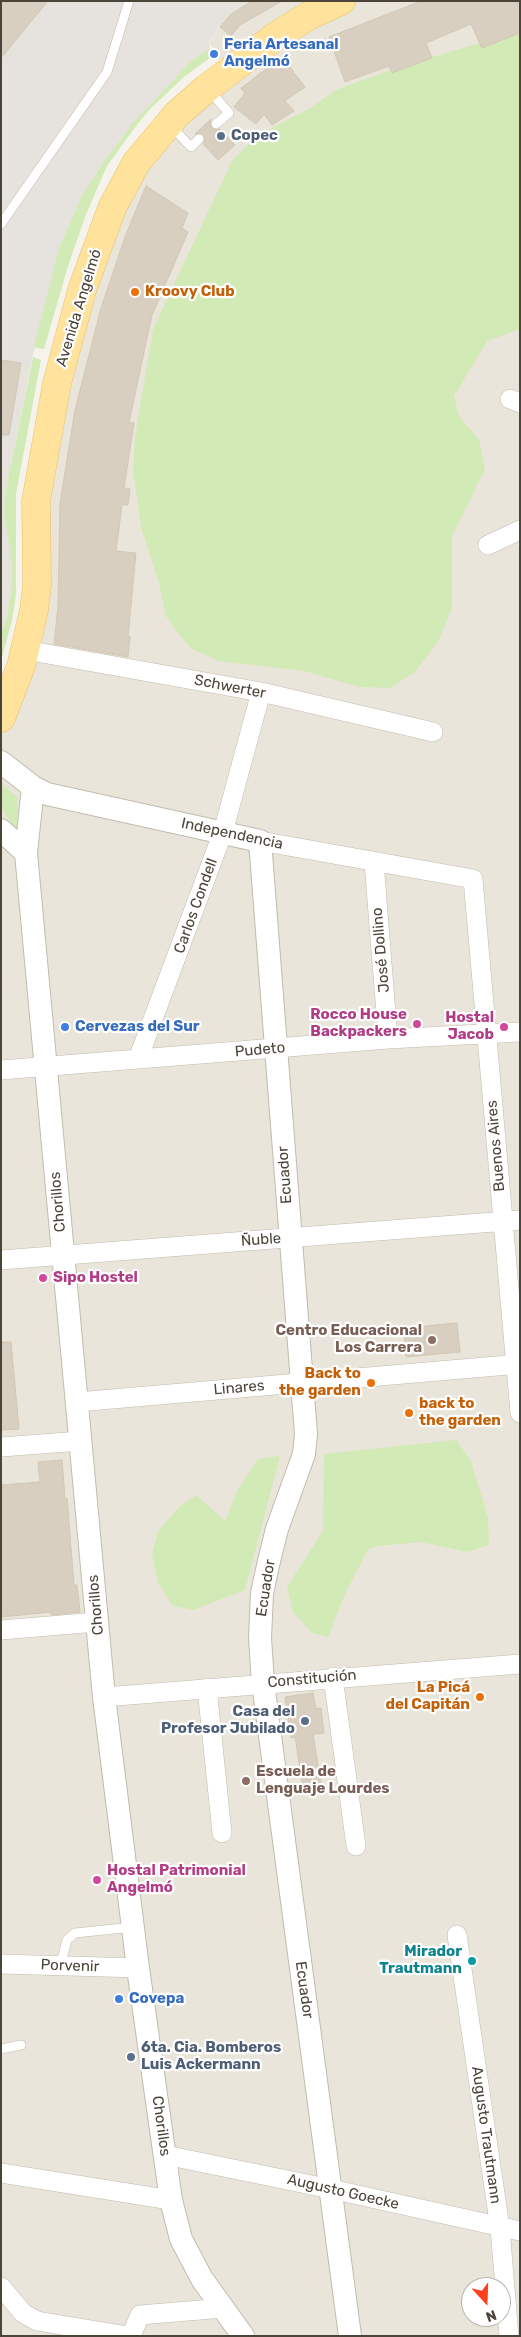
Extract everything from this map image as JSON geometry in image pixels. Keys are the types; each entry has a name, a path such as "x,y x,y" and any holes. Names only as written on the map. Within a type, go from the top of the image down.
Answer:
{"main road":[{"name":"Avenida Angelmó","path":"1,718 16,681 36,598 35,517 39,478 57,383 73,321 112,208 136,162 168,122 207,88 276,36 310,15 341,1"}],"street":[{"path":"488,545 520,530"},
{"name":"Schwerter","path":"25,650 261,692 433,732"},
{"name":"Carlos Condell","path":"138,1059 223,832 261,692"},
{"name":"Independencia","path":"1,762 33,787 61,797 223,832 260,842 473,878"},
{"name":"Chorillos","path":"33,787 26,853 104,1697 138,1968 172,2200 181,2239 187,2254 202,2279 242,2336"},
{"path":"1,830 26,853"},
{"name":"Ecuador","path":"260,842 301,1383 306,1418 304,1454 277,1529 262,1593 260,1631 263,1683 350,2336"},
{"name":"José Dollino","path":"374,862 388,1039"},
{"name":"Buenos Aires","path":"473,878 487,1034 511,1220 520,1412"},
{"name":"Pudeto","path":"1,1070 388,1039 520,1032"},
{"name":"Ñuble","path":"1,1260 511,1220"},
{"name":"Linares","path":"77,1402 517,1364"},
{"path":"1,1447 81,1441"},
{"path":"1,1630 97,1622"},
{"name":"Constitución","path":"104,1697 333,1677 520,1664"},
{"path":"333,1677 356,1846"},
{"path":"207,1688 222,1833"},
{"name":"Augusto Trautmann","path":"457,1935 500,2228 509,2336"},
{"name":"Porvenir","path":"1,1964 138,1968"},
{"name":"Augusto Goecke","path":"165,2155 331,2189 520,2232"},
{"path":"1,2173 172,2200"},
{"path":"1,2288 23,2313 37,2321 130,2336 140,2315 224,2308"}],"lane":[{"path":"1,224 108,72 129,1"},
{"path":"207,88 229,113 216,124"},
{"path":"168,122 191,147 199,139"},
{"path":"60,1966 67,1940 75,1933 133,1927"},
{"path":"1,2049 21,2045"}],"shaded area":[{"path":"1,1 250,1 230,13 209,42 210,48 190,62 123,136 82,196 60,245 32,359 6,489 4,513 12,565 11,592 7,617 1,634"},
{"path":"250,1 520,1 520,2336 1,2336 1,715 13,684 71,288 79,254 93,220 224,64 209,43 230,13"}],"green space":[{"path":"520,31 520,329 487,341 454,396 459,416 479,440 485,469 452,536 452,608 438,642 415,672 390,688 360,687 304,671 219,661 190,648 166,616 159,583 141,527 133,470 135,436 153,329 232,161 258,135 307,110 338,89 399,67"},
{"path":"210,48 211,57 184,77 150,109 107,166 85,217 69,263 44,349 36,348 34,346 60,245 82,196 106,159 133,123 190,62"},
{"path":"33,357 41,360 16,494 16,594 12,620 1,661 1,634 7,617 11,592 12,565 4,513 6,489"},
{"path":"1,783 17,797 20,830 14,829 1,806"},
{"path":"456,1440 471,1461 488,1518 489,1545 467,1552 421,1542 377,1546 368,1549 345,1594 328,1637 312,1633 293,1612 287,1587 323,1531 324,1454"},
{"path":"280,1456 245,1590 193,1610 173,1606 158,1583 152,1554 158,1532 179,1507 196,1495 225,1521 237,1491 258,1459"}],"building":[{"path":"1,1 48,1 1,58"},
{"path":"252,1 282,1 240,25 231,36 220,27 231,14"},
{"path":"421,1 520,1 520,33 482,48 471,24 426,43 432,58 392,73 389,66 345,82 329,37"},
{"path":"282,57 305,87 285,101 294,111 272,125 264,114 256,124 234,107 245,93 241,88"},
{"path":"211,119 210,125 212,128 220,129 235,145 218,160 203,144 205,140 204,135 200,133 195,134"},
{"path":"146,186 188,213 182,228 188,232 152,315 129,422 134,423 124,488 130,489 128,505 122,505 116,551 136,553 128,636 130,636 128,657 54,644 58,606 60,503 75,410 101,308 126,234"},
{"path":"1,360 21,363 9,435 1,435"},
{"name":"Centro Educacional Los Carrera","path":"457,1323 460,1352 406,1357 404,1328"},
{"path":"1,1342 11,1342 19,1429 1,1430"},
{"path":"62,1460 74,1585 77,1585 80,1612 51,1615 51,1612 1,1617 1,1485 40,1482 38,1462"},
{"path":"313,1693 316,1709 321,1708 324,1733 313,1734 322,1790 304,1793 295,1737 291,1738 285,1697"}],"place":[{"name":"Feria Artesanal Angelmó","path":"214,54"},
{"name":"Copec","path":"221,136"},
{"name":"Kroovy Club","path":"135,292"},
{"name":"Rocco House Backpackers","path":"417,1024"},
{"name":"Cervezas del Sur","path":"65,1027"},
{"name":"Hostal Jacob","path":"504,1027"},
{"name":"Sipo Hostel","path":"43,1278"},
{"name":"Centro Educacional Los Carrera","path":"432,1340"},
{"name":"Back to the garden","path":"371,1383"},
{"name":"back to the garden","path":"409,1413"},
{"name":"La Picá del Capitán","path":"480,1697"},
{"name":"Casa del Profesor Jubilado","path":"305,1721"},
{"name":"Escuela de Lenguaje Lourdes","path":"246,1781"},
{"name":"Hostal Patrimonial Angelmó","path":"97,1880"},
{"name":"Mirador Trautmann","path":"472,1961"},
{"name":"Covepa","path":"119,1999"},
{"name":"6ta. Cia. Bomberos Luis Ackermann","path":"131,2057"}]}
